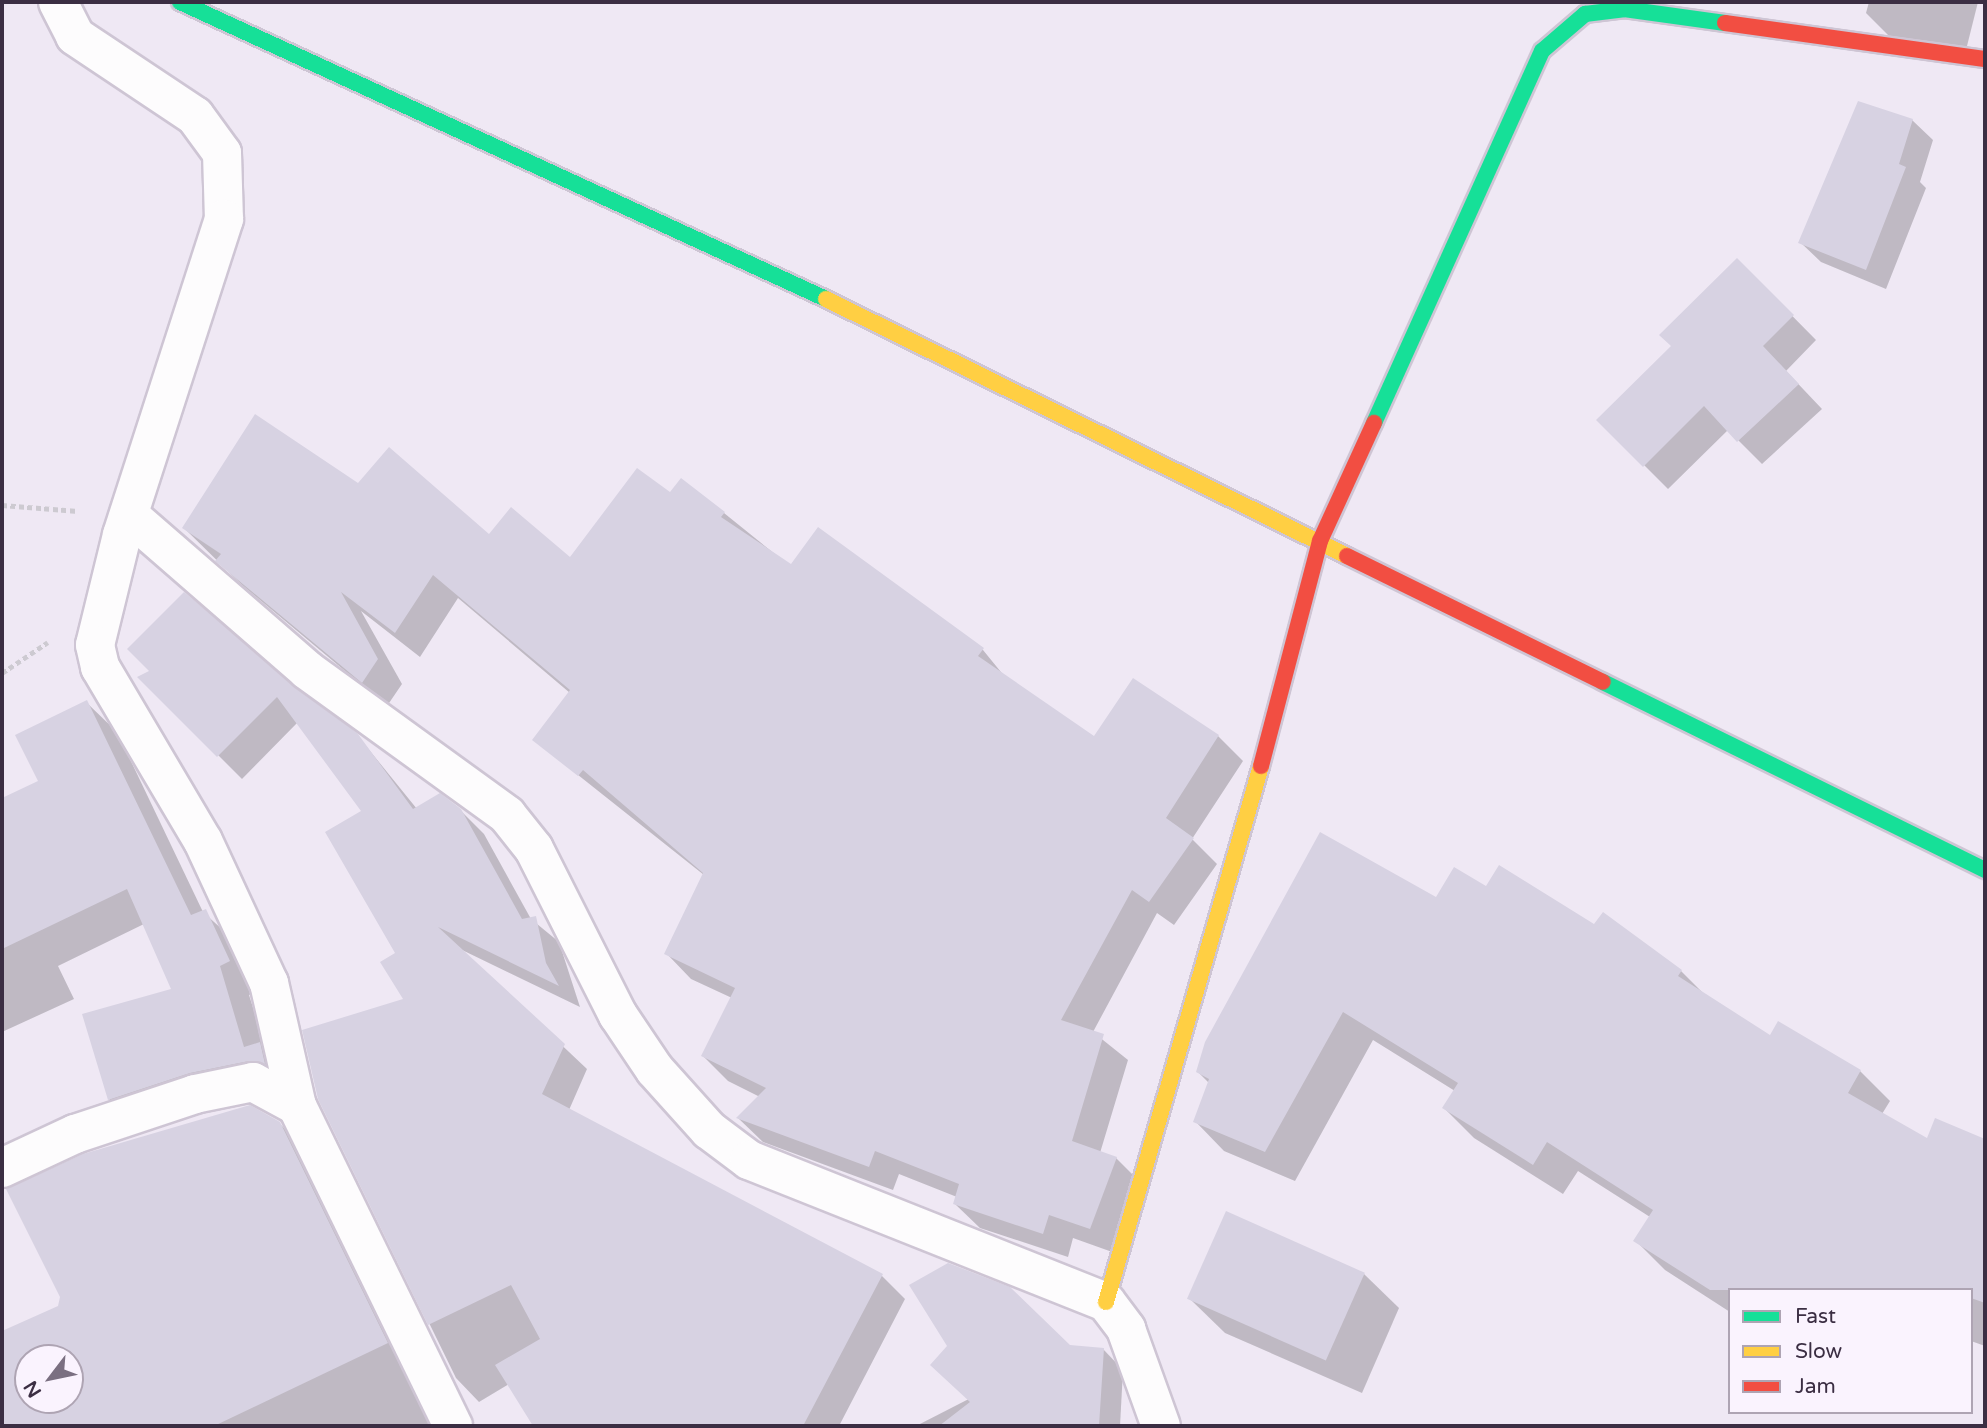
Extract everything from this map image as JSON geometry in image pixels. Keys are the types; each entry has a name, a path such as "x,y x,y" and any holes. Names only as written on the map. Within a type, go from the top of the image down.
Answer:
{"main road":[{"path":"180,2 745,259 1985,870"},
{"path":"1106,1301 1241,841 1320,541 1542,51 1585,13 1624,9 1985,59"}],"street":[{"path":"58,2 75,36 195,116 222,153 224,219 129,515 95,646 100,667 203,841 270,983 297,1106 453,1426"},
{"path":"129,515 307,670 507,815 534,849 618,1015 655,1070 709,1130 749,1160 1106,1301 1126,1329 1161,1426"},
{"path":"2,1168 75,1134 195,1094 253,1082 297,1106"}],"path":[{"path":"2,505 129,515"}],"building":[{"path":"1858,101 1913,119 1899,164 1906,167 1866,270 1798,243"},
{"path":"1737,258 1794,315 1763,346 1799,384 1737,442 1704,406 1643,467 1596,420 1671,346 1659,335"},
{"path":"255,414 358,483 389,447 489,534 511,507 570,557 637,468 670,492 681,478 725,512 721,517 791,564 818,527 984,648 978,656 1094,736 1133,678 1219,735 1166,818 1194,838 1149,902 1132,890 1061,1020 1104,1034 1072,1141 1117,1157 1090,1229 1049,1215 1043,1234 953,1204 959,1184 875,1151 869,1167 736,1118 766,1088 701,1056 735,988 664,954 703,873 583,770 578,776 532,740 570,690 433,575 395,633 341,592 378,659 362,683 215,561 221,554 182,528"},
{"path":"184,592 358,734 413,809 440,793 461,809 522,919 536,916 546,963 559,986 438,927 565,1044 542,1094 883,1274 803,1426 533,1426 495,1365 540,1339 511,1285 428,1325 318,1099 302,1030 403,999 380,962 395,953 325,832 361,811 277,697 217,757 137,677 149,671 127,649"},
{"path":"87,700 191,915 206,909 230,961 220,966 244,1047 260,1042 265,1064 249,1061 190,1073 108,1100 82,1014 171,989 127,889 2,949 2,798 38,781 15,735"},
{"path":"1320,832 1436,897 1454,867 1486,886 1499,865 1594,924 1603,912 1682,970 1678,976 1770,1035 1778,1021 1861,1070 1848,1093 1927,1138 1935,1118 1985,1139 1985,1303 1973,1299 1973,1288 1710,1290 1633,1241 1653,1210 1547,1142 1533,1165 1442,1108 1458,1083 1343,1012 1265,1152 1193,1122 1209,1079 1196,1072 1205,1042"},
{"path":"250,1105 280,1122 388,1343 214,1426 2,1426 2,1331 58,1306 60,1297 6,1189 83,1154"},
{"path":"1226,1211 1365,1273 1326,1361 1187,1299"},
{"path":"948,1263 1010,1287 1070,1345 1104,1348 1099,1426 939,1426 970,1402 930,1365 947,1346 909,1285"}],"traffic: fast":[{"path":"180,2 826,299"},
{"path":"1374,423 1542,51 1585,14 1624,9 1725,23"},
{"path":"1603,682 1985,870"}],"traffic: slow":[{"path":"826,299 1347,556"},
{"path":"1106,1302 1261,766"}],"traffic: jam":[{"path":"1725,23 1985,59"},
{"path":"1261,766 1320,541 1374,423"},
{"path":"1347,556 1603,682"}]}
